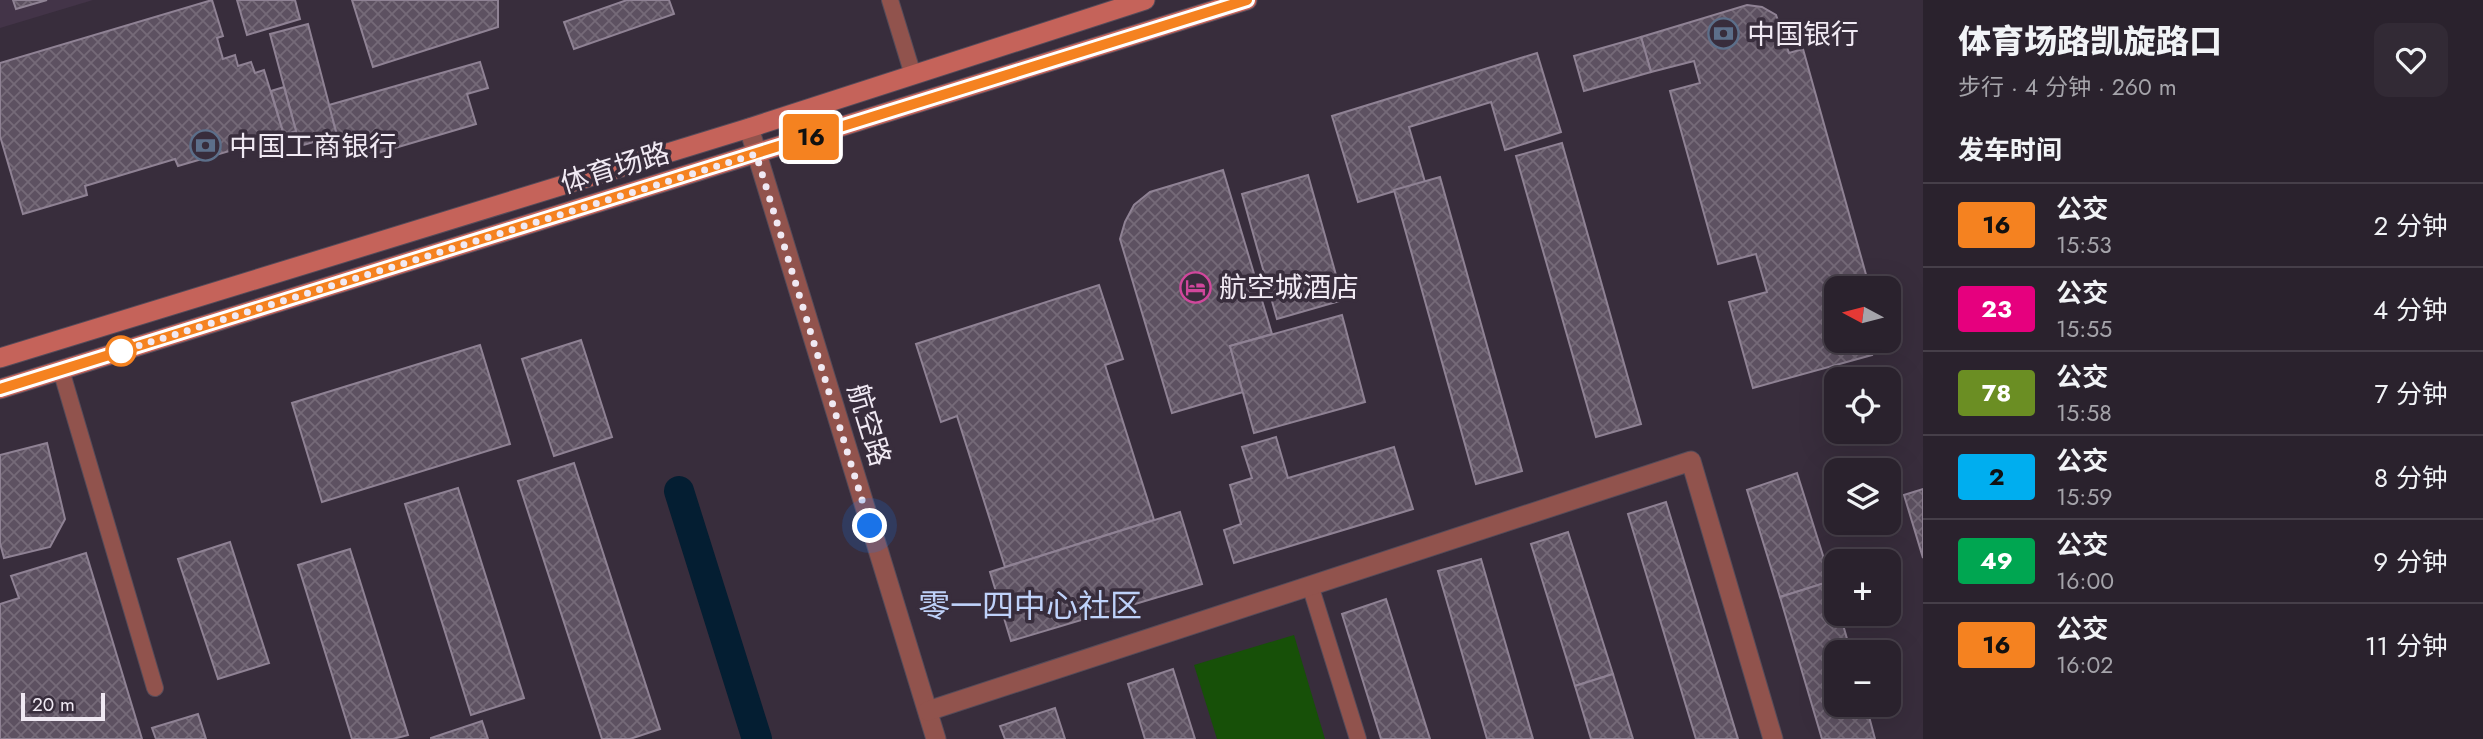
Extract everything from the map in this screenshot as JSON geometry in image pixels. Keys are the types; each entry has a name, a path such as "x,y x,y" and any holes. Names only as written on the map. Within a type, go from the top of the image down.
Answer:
{"main road":[{"name":"体育场路","path":"0,358 749,128 1145,0"},
{"name":"体育场路","path":"0,389 1247,0"}],"street":[{"name":"航空路","path":"749,128 936,739"},
{"path":"928,711 1691,461 1773,739"}],"lane":[{"path":"890,0 913,75"},
{"path":"61,370 155,688"},
{"path":"1310,585 1358,739"}],"shaded area":[{"path":"0,0 93,0 0,28"}],"green space":[{"path":"1294,635 1325,739 1217,739 1194,665"}],"building":[{"path":"13,0 47,0 16,9"},
{"path":"212,0 223,36 217,38 223,59 235,55 238,66 251,62 255,73 264,70 284,135 178,166 175,159 85,186 87,195 23,214 0,136 0,63"},
{"path":"237,0 295,0 300,19 247,35"},
{"path":"352,0 498,0 498,27 373,67"},
{"path":"627,0 669,0 674,14 574,49 564,22"},
{"path":"1747,5 1762,7 1776,15 1789,53 1803,49 1866,276 1824,276 1824,354 1872,355 1753,388 1729,302 1767,292 1756,254 1718,264 1670,91 1700,83 1694,61 1651,72 1641,37"},
{"path":"308,24 337,135 300,146 270,34"},
{"path":"1641,37 1651,72 1584,91 1574,56"},
{"path":"1537,53 1561,132 1505,150 1491,102 1409,127 1425,182 1358,202 1332,116"},
{"path":"480,62 488,88 467,94 476,124 361,158 354,132 337,135 329,105"},
{"path":"284,87 296,131 284,135 271,91"},
{"path":"1562,143 1641,424 1596,437 1516,156"},
{"name":"航空城酒店","path":"1223,170 1272,334 1230,346 1243,392 1172,413 1120,239 1134,205 1150,192"},
{"path":"1308,175 1343,300 1277,319 1242,194"},
{"path":"1440,177 1522,471 1476,484 1394,190"},
{"path":"1099,285 1123,359 1105,365 1154,520 1005,567 957,416 941,422 916,344"},
{"path":"1342,315 1365,402 1254,433 1230,346"},
{"path":"581,340 612,437 554,456 522,359"},
{"path":"480,345 510,444 322,502 292,403"},
{"path":"1276,437 1288,478 1394,447 1413,509 1234,563 1224,530 1241,524 1230,485 1252,478 1242,447"},
{"path":"47,443 65,519 50,547 4,558 0,543 0,455"},
{"path":"574,463 660,729 630,739 602,739 518,481"},
{"path":"1797,473 1824,559 1824,583 1780,597 1747,490"},
{"path":"458,488 524,698 471,715 405,504"},
{"path":"1923,489 1923,558 1904,495"},
{"path":"1666,502 1738,739 1696,739 1628,514"},
{"path":"1180,512 1202,584 1011,641 990,572"},
{"path":"1568,532 1613,674 1575,686 1531,544"},
{"path":"230,542 269,663 218,679 178,559"},
{"path":"350,549 408,735 393,739 352,739 298,565"},
{"path":"86,553 142,739 0,739 0,604 19,598 11,576"},
{"path":"1481,559 1533,739 1487,739 1438,571"},
{"path":"1824,583 1824,626 1843,626 1847,640 1824,640 1824,717 1869,717 1875,739 1822,739 1780,597"},
{"path":"1386,599 1430,739 1381,739 1342,614"},
{"path":"1173,669 1195,739 1145,739 1128,684"},
{"path":"1613,674 1633,739 1591,739 1575,686"},
{"path":"1055,708 1065,739 1005,739 1000,726"},
{"path":"198,714 206,739 156,739 152,728"},
{"path":"482,721 488,739 431,739 431,738"}],"waterway":[{"path":"679,491 757,739"}],"bus line":[{"name":"16","path":"0,389 1247,0"}],"place":[{"name":"中国银行","path":"1724,34"},
{"name":"中国工商银行","path":"206,146"},
{"name":"航空城酒店","path":"1196,287"}],"district":[{"name":"零一四中心社区","path":"1030,606"}],"route":[{"path":"121,351 112,354 756,154 870,526"}]}
